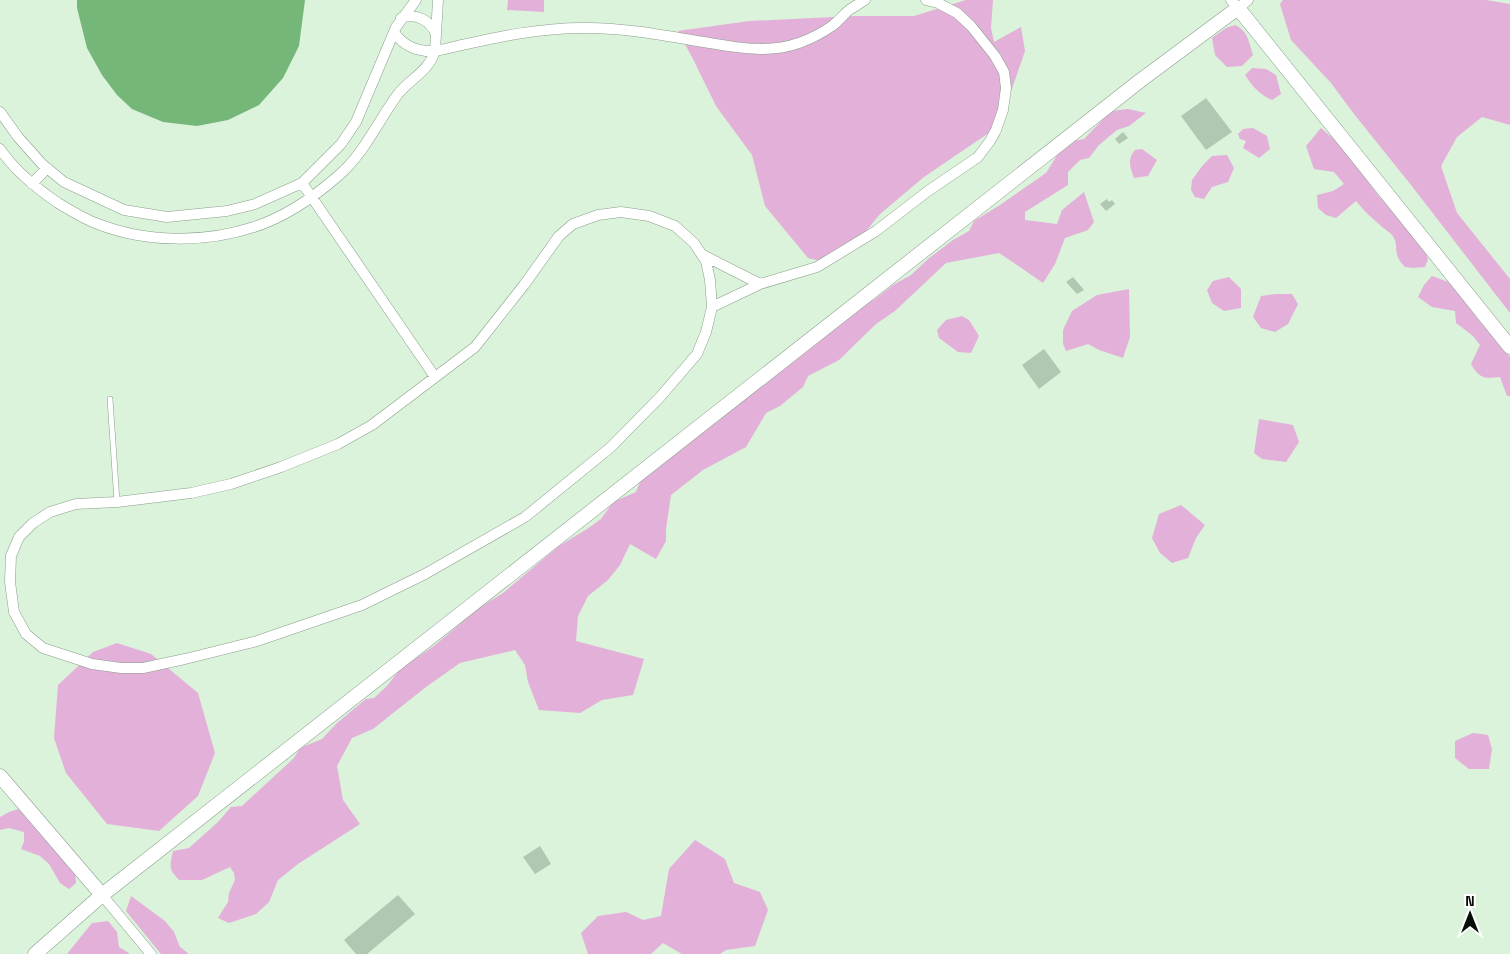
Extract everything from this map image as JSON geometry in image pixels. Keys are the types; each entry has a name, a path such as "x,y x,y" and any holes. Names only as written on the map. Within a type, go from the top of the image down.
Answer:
{"street":[{"path":"0,112 18,137 47,168 64,182 124,210 167,216 227,211 255,204 302,183 341,144 356,122 394,32 416,0"},
{"path":"0,149 8,161 38,190 97,224 129,234 160,238 193,238 220,235 255,227 312,197 339,175 356,157 398,94 432,59 438,0"},
{"path":"394,32 403,43 424,51 434,51 538,30 560,28 620,30 733,48 778,48 798,43 817,35 865,0"},
{"path":"712,307 760,284 817,267 876,231 978,158 996,130 1006,88 1004,72 995,56 972,26 957,13 938,3 926,0"},
{"path":"35,954 102,895 1239,2 1510,348"},
{"path":"402,18 410,16 421,18 430,24 436,34"},
{"path":"32,184 47,168"},
{"path":"302,183 435,377"},
{"path":"620,212 649,216 675,226 694,243 701,254 706,261 710,280 712,307 706,332 697,354 661,396 611,447 525,517 426,574 362,605 257,641 143,668 92,664 43,648 26,634 14,612 10,582 11,556 19,537 33,523 50,512 76,504 117,502 191,493 223,486 281,467 338,444 372,425 475,347 524,285 559,236 573,224 598,215 620,212"},
{"path":"701,254 760,284"},
{"path":"0,776 151,954"}],"lane":[{"path":"110,399 117,502"}],"shaded area":[{"path":"77,0 305,0 299,46 283,78 259,105 228,120 197,126 163,122 132,109 117,95 102,75 87,48 77,8"},
{"path":"508,0 544,0 544,12 507,10"},
{"path":"966,0 993,0 991,28 994,42 1021,27 1025,51 999,126 924,177 880,214 857,242 827,263 808,258 765,206 752,155 716,106 678,31 749,21 854,16 914,16"},
{"path":"1283,0 1486,0 1510,4 1510,125 1482,117 1457,137 1441,166 1457,213 1510,279 1510,313 1331,83 1291,40 1280,4"},
{"path":"1235,25 1243,30 1253,55 1242,66 1227,67 1215,55 1212,38 1226,28"},
{"path":"1252,68 1266,69 1276,75 1281,94 1272,100 1257,90 1245,75"},
{"path":"1128,109 1146,113 1129,126 1117,130 1099,145 1089,158 1080,160 1068,172 1068,185 1025,212 1025,220 1057,224 1062,210 1084,192 1094,222 1088,230 1065,238 1055,264 1043,283 999,253 946,263 895,311 876,324 839,360 808,376 803,387 780,406 766,413 746,447 703,470 671,495 666,541 656,559 630,544 620,565 608,580 588,596 578,616 576,641 644,659 633,695 602,700 580,713 539,710 528,682 525,665 515,650 460,663 373,729 352,738 337,766 343,800 360,824 298,864 278,880 269,902 256,914 229,923 218,918 228,902 229,893 235,880 234,873 230,867 202,880 179,880 175,876 171,867 173,851 189,848 218,822 231,807 242,806 294,758 300,748 322,739 337,723 366,699 374,698 387,686 400,669 434,646 479,608 503,593 559,546 601,519 613,502 636,492 640,482 852,313 911,275 953,240 969,231 974,221 1046,173 1061,149 1073,141 1084,139 1111,111"},
{"path":"1253,128 1267,136 1270,149 1259,158 1243,148 1246,141 1240,139 1238,134 1243,129"},
{"path":"1321,128 1342,146 1377,194 1424,248 1428,259 1425,267 1405,267 1398,258 1393,236 1356,201 1336,218 1326,215 1318,208 1317,195 1333,191 1344,184 1334,172 1314,169 1306,146"},
{"path":"1142,149 1157,160 1148,176 1134,178 1130,167 1130,160 1135,150"},
{"path":"1227,155 1234,168 1228,182 1212,187 1204,199 1195,197 1191,190 1192,180 1203,165 1212,156"},
{"path":"1432,276 1454,284 1476,317 1510,357 1510,396 1507,396 1500,377 1490,378 1482,376 1474,369 1471,364 1480,345 1473,336 1456,323 1455,311 1432,307 1418,297 1424,285"},
{"path":"1229,277 1241,289 1241,308 1224,311 1212,303 1207,290 1213,281"},
{"path":"1129,289 1130,337 1123,358 1088,344 1066,351 1063,344 1063,330 1072,311 1097,295"},
{"path":"1292,294 1298,304 1288,324 1275,332 1261,328 1253,317 1261,296"},
{"path":"962,316 969,320 979,336 971,353 958,352 939,338 937,330 946,320"},
{"path":"1259,419 1293,425 1299,442 1286,462 1262,459 1254,453"},
{"path":"1181,505 1205,525 1196,538 1188,558 1172,563 1160,553 1152,538 1159,514"},
{"path":"117,643 151,654 198,693 215,753 198,796 159,831 107,824 66,773 54,738 58,685 93,652"},
{"path":"1473,733 1488,735 1492,749 1489,769 1469,769 1455,758 1455,741"},
{"path":"18,809 27,813 59,856 75,873 76,883 69,889 60,883 49,864 40,856 21,849 24,842 24,832 9,828 0,830 0,817"},
{"path":"695,840 725,859 734,883 760,892 768,910 755,946 726,950 720,954 682,954 663,943 651,954 588,954 581,933 598,916 626,912 643,920 661,916 669,869"},
{"path":"131,896 165,921 174,932 180,947 189,954 161,954 126,911"},
{"path":"108,921 117,932 119,947 130,954 67,954 92,923"}],"building":[{"path":"1206,98 1232,132 1206,150 1181,116"},
{"path":"1123,132 1128,138 1119,144 1115,139"},
{"path":"1107,199 1109,202 1112,200 1115,204 1106,211 1100,204"},
{"path":"1073,277 1084,290 1077,294 1066,282"},
{"path":"1044,349 1061,372 1039,389 1022,365"},
{"path":"540,846 551,864 535,874 523,857"},
{"path":"398,895 415,914 367,954 356,954 344,940"}]}
